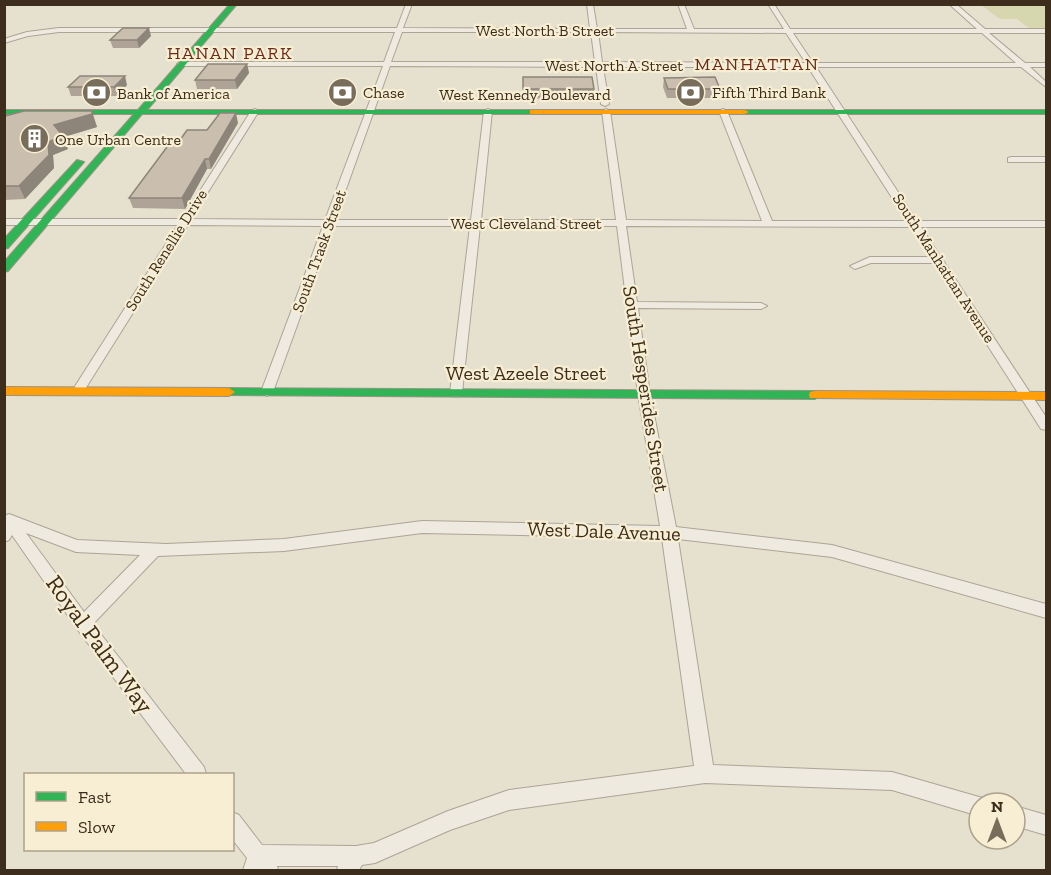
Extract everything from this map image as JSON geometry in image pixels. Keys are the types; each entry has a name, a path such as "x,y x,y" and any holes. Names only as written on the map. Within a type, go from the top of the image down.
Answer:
{"main road":[{"path":"4,246 136,108 182,64 222,4"},
{"path":"4,269 136,108 205,30 234,4"},
{"name":"West Kennedy Boulevard","path":"4,104 255,111 370,107 488,111 605,107 723,111 1047,105"},
{"name":"West Kennedy Boulevard","path":"4,112 136,108 609,107 663,104 1047,112"},
{"name":"West Azeele Street","path":"4,391 1047,396"}],"street":[{"name":"South Trask Street","path":"267,392 409,4"},
{"name":"South Hesperides Street","path":"590,4 644,394 669,532 705,774"},
{"path":"681,4 691,30"},
{"name":"South Manhattan Avenue","path":"771,4 1047,426"},
{"path":"952,4 1047,85"},
{"name":"West North B Street","path":"4,41 43,31 1047,31"},
{"name":"West North A Street","path":"182,64 1047,65"},
{"name":"South Renellie Drive","path":"78,391 182,223 255,111"},
{"path":"456,393 488,111"},
{"path":"723,111 768,223"},
{"path":"1011,160 1047,160"},
{"name":"West Cleveland Street","path":"4,222 1047,224"},
{"path":"855,266 870,260 939,260"},
{"path":"632,305 761,306"},
{"name":"West Dale Avenue","path":"6,523 76,546 154,550 284,545 422,527 669,532 832,551 1047,611"},
{"name":"Royal Palm Way","path":"6,523 196,773"},
{"path":"83,624 154,550"},
{"path":"234,825 260,865 352,863 448,821 509,800 705,774 892,781 967,803"},
{"path":"1027,819 1047,825"}],"green space":[{"path":"981,5 1044,5 1046,7 1046,29 1030,29 1017,19 1000,19"}],"building":[{"path":"123,28 149,28 137,40 110,40"},
{"path":"208,64 247,64 235,80 195,80"},
{"path":"80,76 125,76 114,87 68,87"},
{"path":"523,77 592,77 594,89 523,89"},
{"path":"715,77 720,89 668,89 664,78"},
{"path":"24,111 92,111 92,114 54,125 63,136 48,142 49,155 19,186 4,186 4,113 5,116"},
{"path":"220,113 236,113 209,159 205,159 182,198 129,198 170,143 178,143 187,130 207,130"}],"traffic: fast":[{"path":"4,269 234,4"},
{"path":"4,112 533,112"},
{"path":"745,112 1046,112"},
{"path":"4,246 80,162"},
{"path":"229,392 815,395"}],"traffic: slow":[{"path":"533,112 745,112"},
{"path":"4,391 229,392"},
{"path":"815,395 1046,396"}],"place":[{"name":"Chase","path":"342,92"},
{"name":"Fifth Third Bank","path":"691,92"},
{"name":"Bank of America","path":"96,93"},
{"name":"One Urban Centre","path":"34,139"}],"district":[{"name":"HANAN PARK","path":"230,53"},
{"name":"MANHATTAN","path":"757,64"}]}
